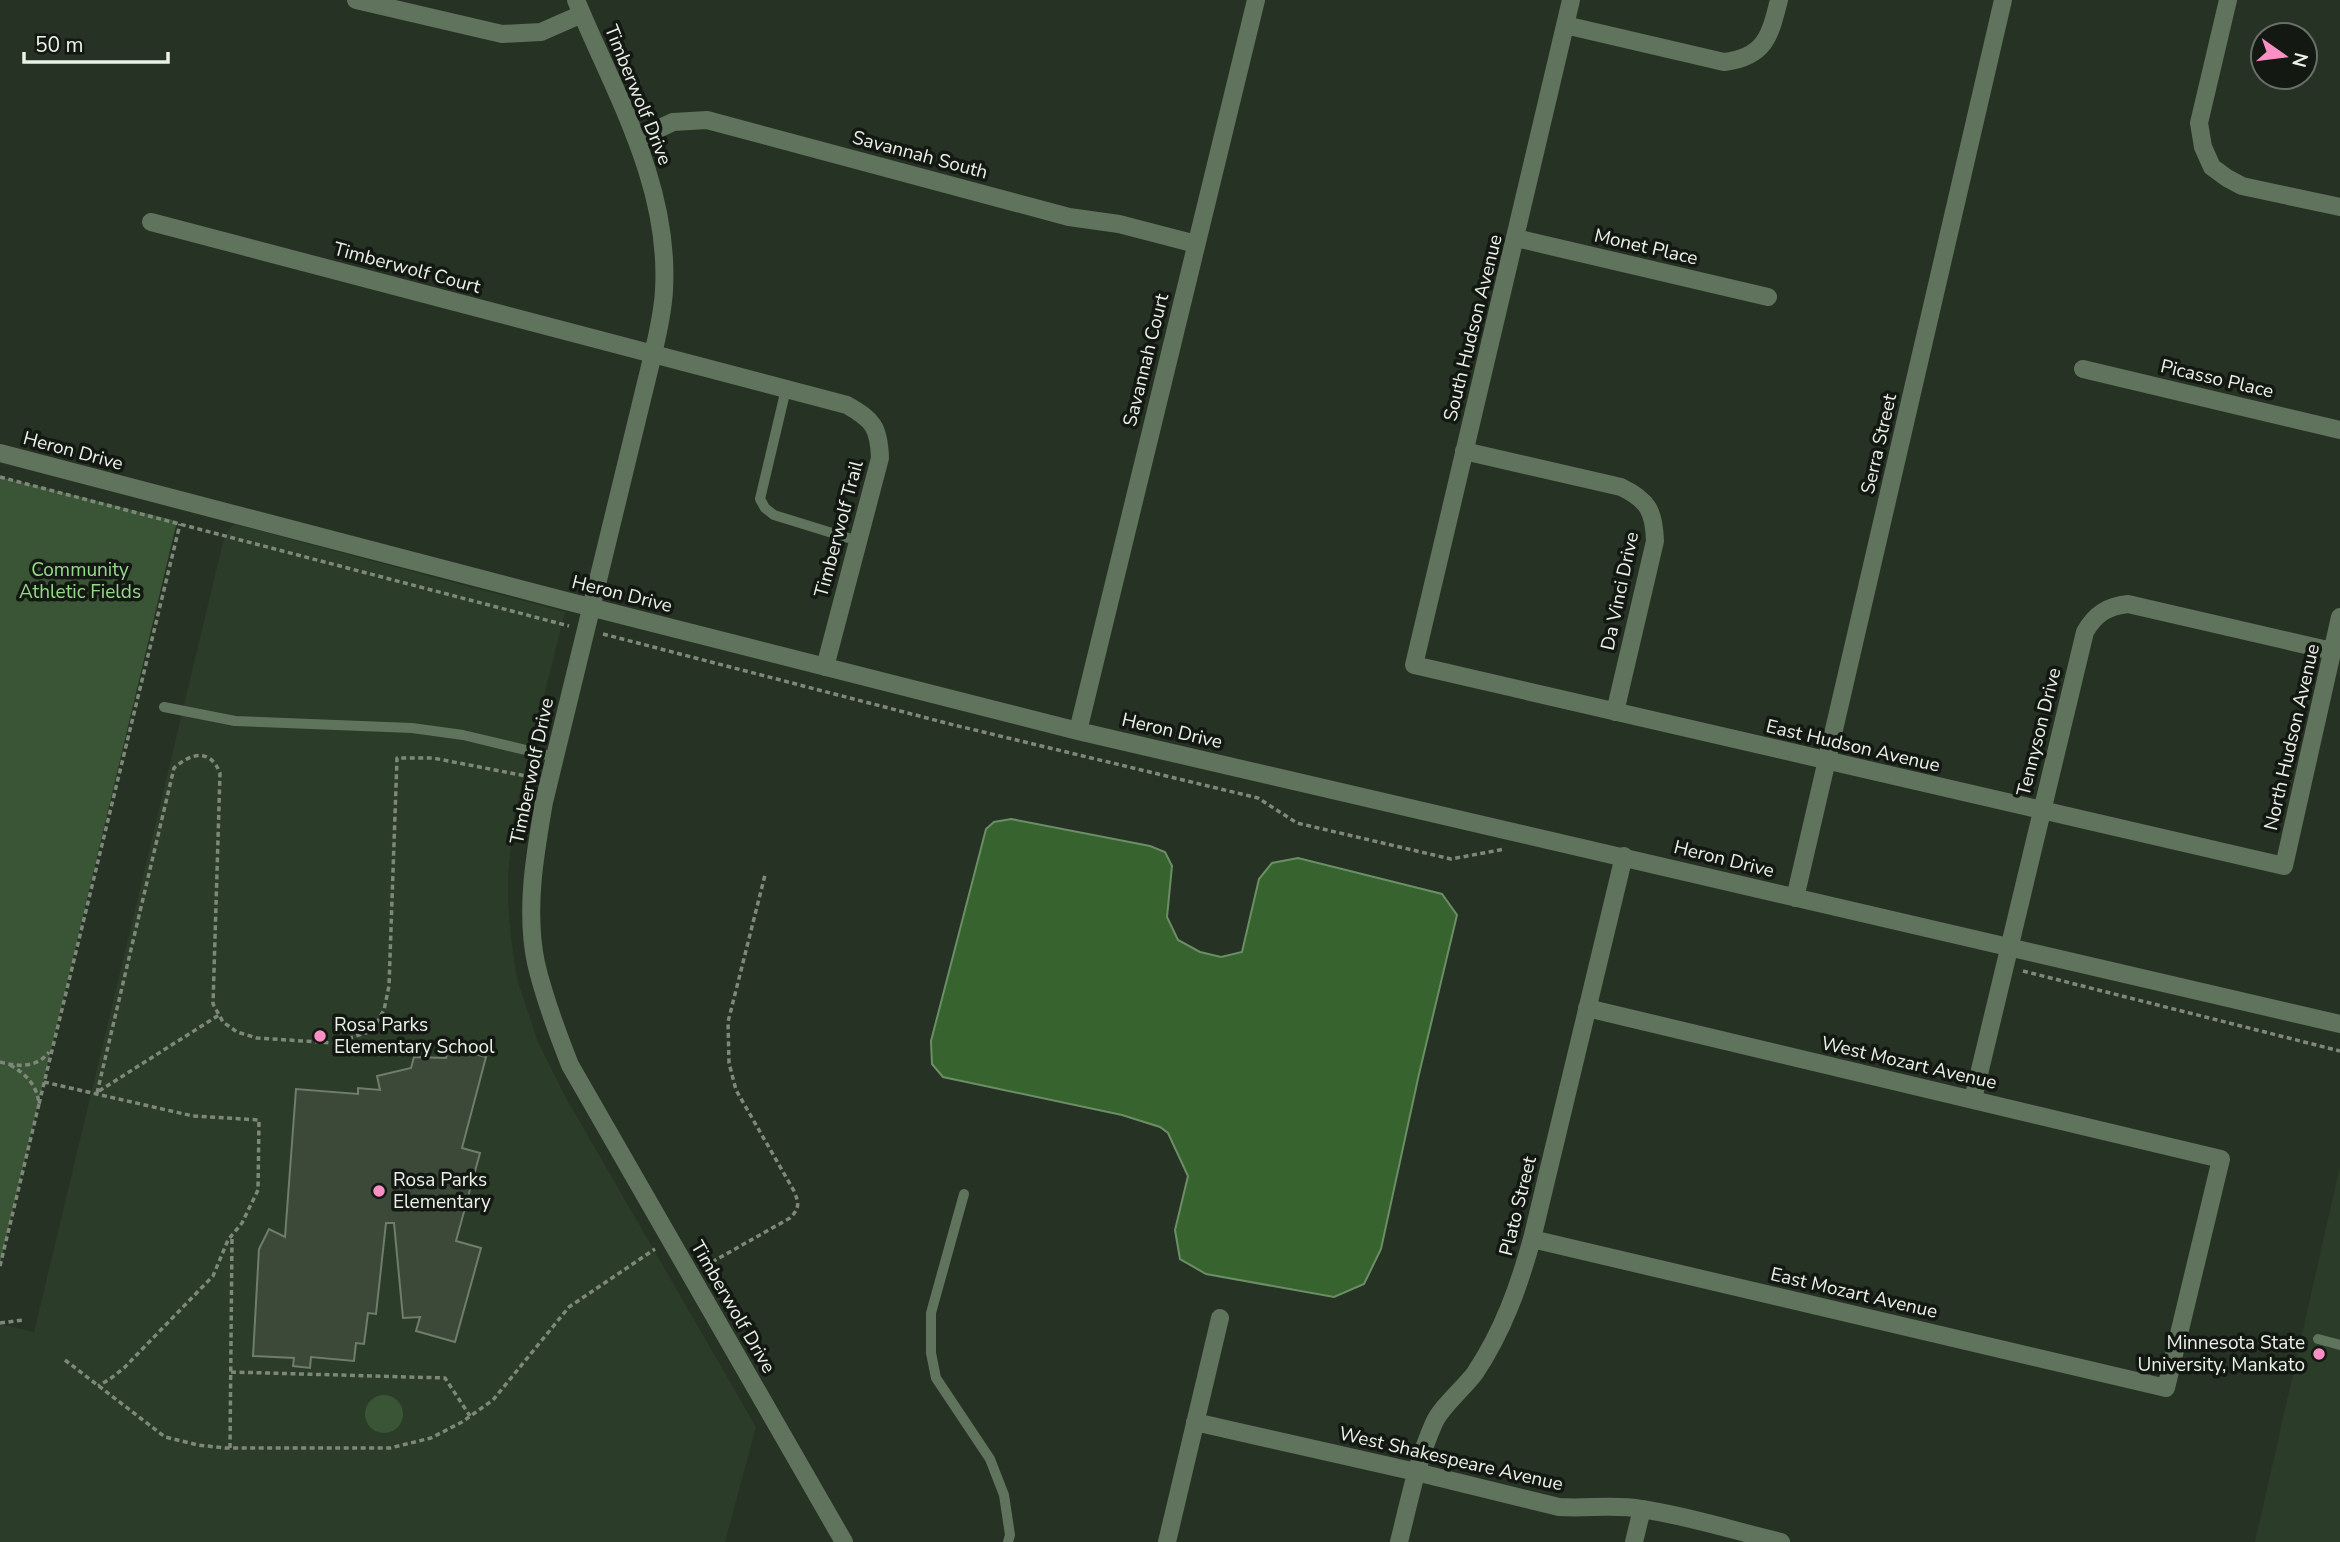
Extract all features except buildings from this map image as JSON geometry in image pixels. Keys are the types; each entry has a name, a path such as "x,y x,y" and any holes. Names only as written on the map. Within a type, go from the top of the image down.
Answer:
{"street":[{"path":"356,0 502,34 541,32 579,7"},
{"name":"Savannah Court","path":"1077,731 1256,0"},
{"name":"South Hudson Avenue","path":"1414,665 1571,0"},
{"path":"1566,25 1724,62 1739,60 1765,44 1772,29 1779,0"},
{"name":"Serra Street","path":"1795,898 2003,0"},
{"path":"2228,0 2199,123 2203,147 2212,167 2242,186 2340,206"},
{"name":"Timberwolf Drive","path":"579,7 649,174 663,250 664,290 653,354 544,802 535,856 532,906 536,961 551,1016 570,1065 844,1542"},
{"name":"Savannah South","path":"636,139 673,122 707,120 1069,217 1119,224 1196,244"},
{"name":"Timberwolf Court","path":"151,222 653,354"},
{"name":"Monet Place","path":"1516,239 1768,297"},
{"name":"Timberwolf Trail","path":"653,354 846,405 872,421 879,438 880,458 825,667"},
{"name":"Picasso Place","path":"2083,369 2340,430"},
{"name":"Da Vinci Drive","path":"1464,451 1621,486 1637,494 1649,507 1655,523 1655,541 1615,712"},
{"name":"Heron Drive","path":"0,453 591,608 1077,731 2340,1024"},
{"name":"Tennyson Drive","path":"1973,1099 2085,632 2091,621 2102,611 2128,604 2332,651"},
{"name":"North Hudson Avenue","path":"2284,866 2340,617"},
{"name":"East Hudson Avenue","path":"1414,665 2284,866"},
{"name":"Plato Street","path":"1399,1542 1416,1472 1435,1419 1475,1372 1504,1321 1518,1289 1623,856"},
{"name":"West Mozart Avenue","path":"1587,1008 2221,1159 2166,1388"},
{"name":"East Mozart Avenue","path":"1532,1239 2166,1388"},
{"path":"1167,1542 1220,1318"},
{"name":"West Shakespeare Avenue","path":"1195,1422 1559,1507 1582,1509 1616,1506 1642,1509 1781,1542"},
{"path":"1634,1542 1642,1509"}],"lane":[{"path":"786,389 760,499 765,508 774,515 858,541"},
{"path":"164,707 204,717 246,722 412,728 463,735 555,757"},
{"path":"964,1195 931,1314 931,1353 936,1378 990,1459 1004,1495 1010,1535 1008,1542"},
{"path":"2318,1339 2340,1345"}],"path":[{"path":"0,477 564,625"},
{"path":"0,1266 180,524"},
{"path":"611,636 954,725 1258,798 1297,823 1451,859 1505,849"},
{"path":"97,1093 174,768 184,759 197,754 207,757 216,764 220,773 212,1004 223,1021 237,1032 257,1038 334,1043 372,1031 384,1010 389,986 397,758 433,758 526,776"},
{"path":"712,1262 790,1218 797,1212 799,1204 736,1090 729,1063 728,1022 765,875"},
{"path":"2004,967 2340,1051"},
{"path":"97,1093 219,1015"},
{"path":"9,1065 23,1066 37,1062 47,1055 52,1047"},
{"path":"0,1062 23,1073 37,1090 39,1104"},
{"path":"44,1082 193,1116 259,1120 258,1190 242,1223 228,1240 213,1276 124,1368 98,1386"},
{"path":"230,1448 232,1235"},
{"path":"65,1360 165,1437 198,1445 230,1448 390,1448 432,1438 493,1400 569,1307 656,1248"},
{"path":"0,1323 23,1320"},
{"path":"230,1372 445,1378 470,1416"}],"shaded area":[{"name":"Rosa Parks Elementary School","path":"234,524 565,612 514,816 508,902 517,979 538,1042 565,1096 756,1427 725,1542 0,1542 0,1324 34,1332 222,546"},
{"path":"1011,819 1150,846 1165,852 1172,866 1167,917 1178,940 1200,952 1221,957 1242,952 1259,879 1272,863 1298,858 1442,894 1457,915 1381,1249 1364,1284 1334,1297 1206,1274 1180,1259 1175,1230 1188,1176 1168,1133 1160,1127 1122,1115 943,1077 932,1064 931,1041 986,829 994,822"},
{"name":"Minnesota State University, Mankato","path":"2340,1166 2340,1542 2255,1542"}],"green space":[{"name":"Community Athletic Fields","path":"0,477 177,521 0,1264"},
{"path":"384,1395 397,1401 403,1414 397,1427 384,1433 371,1427 365,1414 371,1401"}],"place":[{"name":"Rosa Parks Elementary School","path":"320,1036"},
{"name":"Rosa Parks Elementary","path":"379,1191"},
{"name":"Minnesota State University, Mankato","path":"2319,1354"}]}
